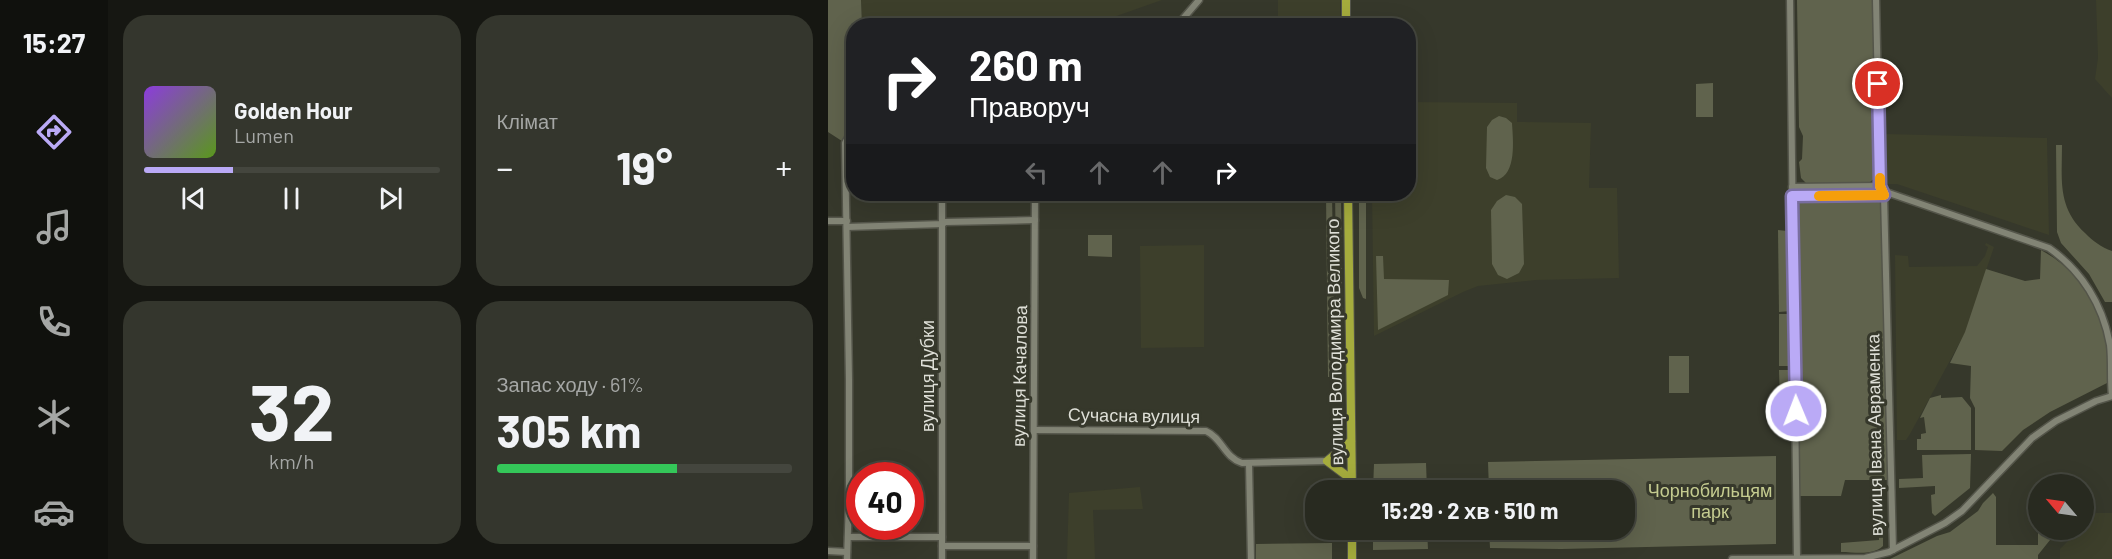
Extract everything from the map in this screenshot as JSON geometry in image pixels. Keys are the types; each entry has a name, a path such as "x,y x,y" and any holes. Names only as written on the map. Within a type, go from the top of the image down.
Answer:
{"main road":[{"path":"1346,0 1346,18"},
{"name":"вулиця Володимира Великого","path":"1348,201 1352,479"},
{"path":"1351,441 1327,461 1352,479"},
{"path":"1352,540 1352,559"}],"street":[{"path":"1184,18 1199,0"},
{"path":"1790,0 1797,558"},
{"name":"вулиця Івана Авраменка","path":"1876,0 1893,550 1945,523 1962,511 2032,438 2080,409 2112,396 2110,346 2105,326 2090,290 2066,262 2049,248 1883,191"},
{"path":"846,141 846,184"},
{"path":"1792,187 1883,191"},
{"path":"1792,196 1883,191"},
{"path":"846,201 849,462"},
{"name":"вулиця Дубки","path":"942,201 942,559"},
{"name":"вулиця Качалова","path":"1033,559 1035,201"},
{"path":"828,221 847,224 943,224 945,222 1035,220"},
{"name":"Сучасна вулиця","path":"1034,430 1206,431 1217,438 1229,457 1250,464"},
{"path":"1251,559 1250,464 1327,461"},
{"path":"924,537 942,537"},
{"path":"828,551 847,555 848,540"},
{"path":"942,546 1033,546"},
{"path":"1732,559 1865,558 1893,550"}],"shaded area":[{"path":"861,0 1162,0 1111,18 862,18"},
{"path":"1278,0 1340,0 1340,18 1278,18"},
{"path":"2096,0 2112,0 2112,98 2095,79 2098,58"},
{"path":"1416,102 1517,103 1517,122 1591,123 1589,188 1617,188 1619,278 1536,280 1478,286 1374,336 1372,201 1416,201"},
{"path":"1885,134 2047,138 2049,235 1897,184 1887,184"},
{"path":"1986,243 1994,247 1965,333 1910,434 1906,440 1897,440 1895,255 1908,256 1909,267 1977,266 1985,256 1988,247"},
{"path":"1204,245 1204,347 1141,348 1140,246"},
{"path":"1140,487 1143,509 1093,510 1095,559 1067,559 1069,493"},
{"path":"2112,513 2112,559 2060,559 2060,549 2069,540 2094,540 2094,515"}],"green space":[{"path":"828,0 861,0 862,18 846,18 845,143 828,132"},
{"path":"1797,0 1874,0 1877,176 1869,183 1807,184 1801,178 1799,162 1802,159 1803,136 1799,127"},
{"path":"1713,83 1713,117 1696,117 1696,84"},
{"path":"1499,116 1512,123 1513,147 1508,171 1497,180 1490,177 1486,168 1487,127"},
{"path":"2056,145 2062,145 2063,192 2070,213 2088,236 2112,251 2112,302 2105,302 2089,274 2061,243 2057,232"},
{"path":"1506,195 1515,197 1522,204 1524,264 1519,273 1507,279 1498,275 1492,264 1491,210 1497,201"},
{"path":"1884,195 1891,480 1845,480 1841,496 1797,496 1793,196"},
{"path":"1326,201 1332,201 1335,377 1328,377"},
{"path":"1335,201 1341,201 1343,371 1341,377 1338,377"},
{"path":"1359,201 1366,201 1366,299 1363,298 1359,288"},
{"path":"1778,230 1787,231 1790,238 1791,311 1779,312"},
{"path":"1088,235 1112,235 1112,257 1088,256"},
{"path":"2041,250 2067,268 2094,301 2108,345 2109,382 2050,412 2023,430 2002,451 1975,450 1975,408 1970,398 1971,366 1950,363 1965,332 1986,269 2025,281 2040,279"},
{"path":"1376,256 1383,256 1384,279 1449,280 1448,295 1378,330"},
{"path":"1779,314 1791,314 1791,366 1779,366"},
{"path":"1669,356 1689,356 1689,393 1669,393"},
{"path":"1779,370 1792,370 1792,403 1780,403"},
{"path":"1941,395 1941,398 1962,397 1971,408 1971,450 1917,450 1917,439 1921,439 1921,434 1926,433 1924,417 1920,418 1930,398"},
{"path":"1971,454 1970,488 1935,516 1932,513 1931,495 1935,494 1935,486 1899,488 1899,479 1923,478 1922,455"},
{"name":"Чорнобильцям парк","path":"1776,456 1776,544 1561,549 1490,548 1490,540 1635,540 1635,480 1489,480 1488,462"},
{"path":"1426,463 1427,480 1373,480 1374,464"},
{"path":"1993,493 1996,497 1996,545 2038,545 2038,540 2050,540 2038,555 2038,559 1890,559 1950,532 1978,511"},
{"path":"1872,499 1883,500 1883,546 1869,552 1841,552 1841,543 1879,540 1875,533 1880,519 1878,511 1872,505"},
{"path":"1373,540 1428,540 1428,549 1373,550"},
{"path":"1332,543 1332,559 1256,559 1256,544"}],"slow traffic":[{"path":"1819,196 1884,195 1880,186 1880,178"}],"route":[{"path":"1796,411 1792,196 1884,195 1880,186 1878,84"}]}
